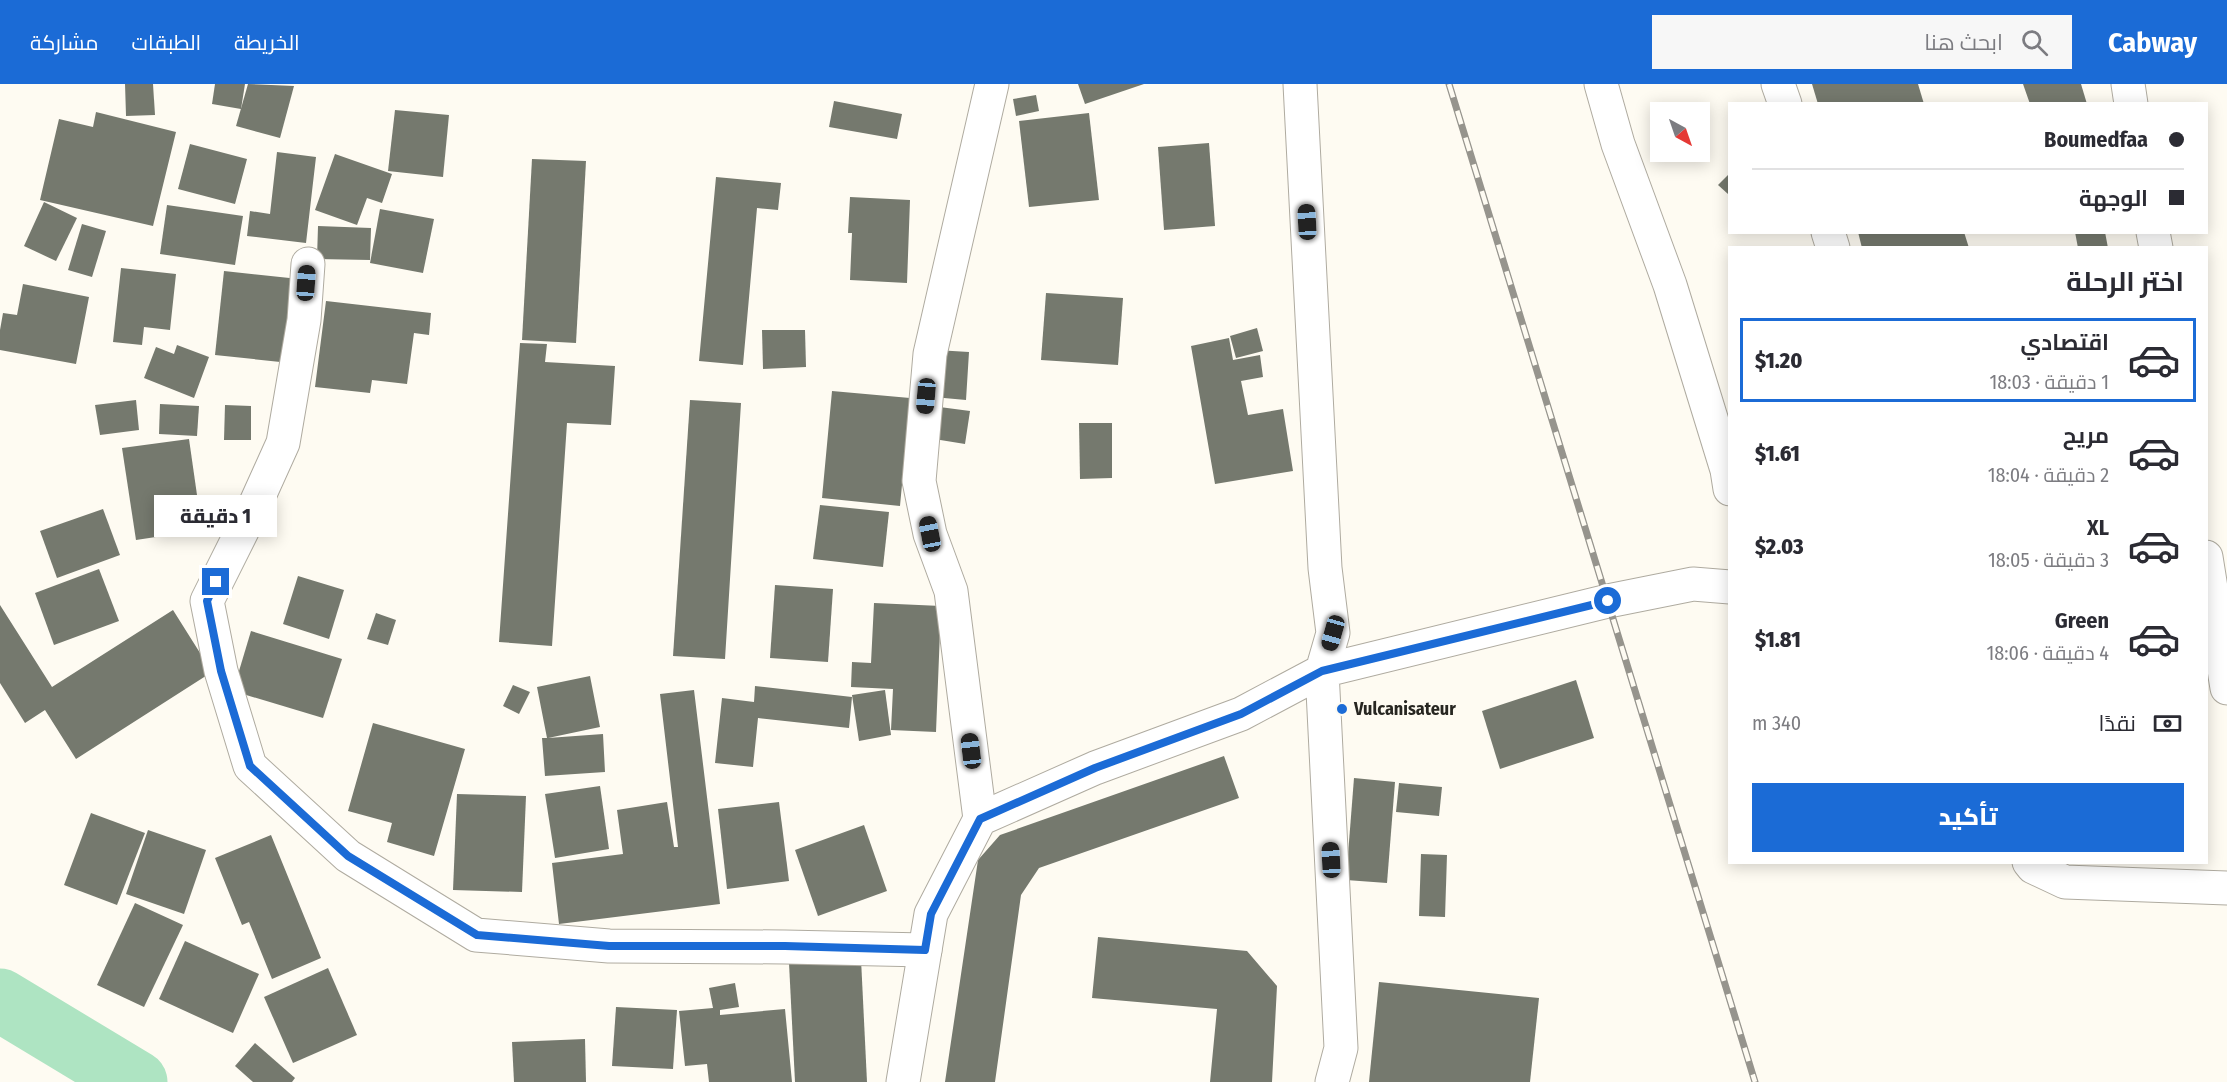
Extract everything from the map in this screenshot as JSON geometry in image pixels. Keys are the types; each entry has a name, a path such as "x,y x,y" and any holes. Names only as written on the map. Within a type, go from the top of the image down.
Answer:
{"street":[{"path":"903,1082 931,914 980,819 951,591 930,534 919,481 930,354 992,84"},
{"path":"1300,84 1325,568 1333,633 1322,671 1341,1048 1332,1082"},
{"path":"1601,84 1618,144 1670,285 1728,480"},
{"path":"1778,84 1784,102"},
{"path":"2128,84 2131,102"},
{"path":"2151,84 2153,102"},
{"path":"308,264 304,320 283,443 207,601 221,671 250,766 348,856 477,935 609,946 785,946 925,950"},
{"path":"2208,569 2227,688"},
{"path":"980,819 1095,768 1241,714 1322,671 1608,601 1693,584 1728,587"},
{"path":"2031,864 2065,882 2227,888"}],"building":[{"path":"125,84 153,84 155,115 126,116"},
{"path":"215,84 245,84 241,109 212,104"},
{"path":"248,84 294,86 280,138 236,126"},
{"path":"1078,84 1144,84 1085,104"},
{"path":"1812,84 1918,84 1923,102 1817,102"},
{"path":"2023,84 2081,84 2086,102 2029,102"},
{"path":"1036,95 1039,111 1016,116 1013,99"},
{"path":"834,101 902,114 897,139 829,127"},
{"path":"395,110 449,115 443,177 388,171"},
{"path":"96,112 176,132 153,226 40,200 59,119 93,127"},
{"path":"1089,113 1099,200 1029,207 1019,121"},
{"path":"1209,143 1215,226 1164,230 1158,147"},
{"path":"190,144 247,159 235,204 178,189"},
{"path":"277,152 316,157 306,243 247,236 250,211 270,214"},
{"path":"335,154 392,174 382,203 367,198 357,225 315,210"},
{"path":"532,159 586,161 576,343 522,340"},
{"path":"1728,175 1728,194 1718,185"},
{"path":"716,177 781,183 778,210 757,208 743,365 699,361"},
{"path":"850,197 910,200 907,283 850,280 852,233 848,233"},
{"path":"44,202 77,218 56,261 24,246"},
{"path":"167,205 243,216 235,265 160,254"},
{"path":"380,209 434,219 423,273 370,263"},
{"path":"82,224 106,231 92,277 68,270"},
{"path":"318,226 371,228 370,260 317,259"},
{"path":"1858,234 1965,234 1968,246 1862,246"},
{"path":"2075,234 2105,234 2108,246 2078,246"},
{"path":"121,268 176,274 170,330 144,327 142,345 113,342"},
{"path":"224,271 299,279 290,363 215,355"},
{"path":"23,284 89,297 76,364 0,350 3,313 17,315"},
{"path":"1046,293 1123,298 1118,365 1041,360"},
{"path":"326,301 431,313 429,335 414,333 407,384 372,380 370,393 315,387"},
{"path":"1257,328 1263,351 1236,358 1230,336"},
{"path":"762,330 805,330 806,367 763,369"},
{"path":"1229,338 1233,360 1260,355 1263,377 1241,381 1248,415 1283,409 1293,471 1215,484 1191,346"},
{"path":"520,343 547,344 545,362 615,366 611,425 567,423 552,646 499,642"},
{"path":"177,345 209,357 194,398 144,378 156,347 174,354"},
{"path":"936,350 969,352 966,400 933,397"},
{"path":"832,391 910,398 900,506 822,498"},
{"path":"136,400 139,430 100,435 95,405"},
{"path":"690,400 741,403 725,659 673,656"},
{"path":"160,404 199,406 197,436 159,434"},
{"path":"225,405 251,406 251,440 224,440"},
{"path":"932,406 970,411 965,444 928,438"},
{"path":"1079,423 1112,423 1112,478 1080,479"},
{"path":"189,439 202,530 136,540 122,448"},
{"path":"820,505 889,512 883,567 813,559"},
{"path":"103,509 120,555 57,578 40,531"},
{"path":"99,569 119,621 54,645 35,593"},
{"path":"298,576 344,590 329,639 283,624"},
{"path":"775,585 833,589 828,662 770,658"},
{"path":"874,603 941,606 936,732 891,730 893,689 851,687 852,662 871,663"},
{"path":"0,605 52,687 173,610 212,672 76,759 45,710 25,723 0,683"},
{"path":"376,613 396,620 388,645 367,639"},
{"path":"251,631 342,659 323,718 233,691"},
{"path":"590,676 600,727 548,738 603,734 605,772 545,776 542,738 547,738 537,687"},
{"path":"1576,680 1594,738 1500,769 1482,711"},
{"path":"513,685 530,692 519,714 503,706"},
{"path":"755,686 852,697 849,728 758,718 753,767 715,763 722,698 754,702"},
{"path":"694,690 720,904 559,924 552,863 623,854 617,810 667,802 674,847 678,847 660,694"},
{"path":"885,690 891,735 859,741 852,695"},
{"path":"373,723 465,749 434,856 387,842 392,823 348,811"},
{"path":"1224,756 1239,798 1039,868 1021,895 995,1082 945,1082 978,860 1000,835"},
{"path":"1354,778 1395,782 1387,883 1346,880"},
{"path":"1399,783 1442,787 1439,816 1396,812"},
{"path":"600,786 609,849 555,858 545,794"},
{"path":"457,794 526,796 522,892 453,890"},
{"path":"779,802 789,881 727,889 718,809"},
{"path":"91,813 145,833 117,905 64,885"},
{"path":"864,825 887,891 818,916 795,850"},
{"path":"148,830 206,850 184,914 126,894"},
{"path":"271,835 321,958 272,979 249,922 242,925 215,858"},
{"path":"1421,854 1447,855 1445,917 1419,916"},
{"path":"135,903 183,925 144,1007 97,985"},
{"path":"1098,937 1247,951 1277,986 1272,1082 1210,1082 1217,1009 1092,998"},
{"path":"185,941 259,974 233,1033 159,999"},
{"path":"861,959 867,1082 795,1082 789,963"},
{"path":"328,968 357,1035 293,1063 264,997"},
{"path":"1379,982 1539,998 1530,1082 1369,1082"},
{"path":"735,983 739,1007 720,1010 720,1015 785,1009 792,1082 709,1082 707,1064 685,1066 679,1011 713,1008 709,988"},
{"path":"616,1007 677,1010 673,1069 612,1066"},
{"path":"585,1039 586,1082 514,1082 512,1042"},
{"path":"255,1043 295,1078 292,1082 253,1082 235,1066"}],"waterway":[{"path":"0,1000 136,1082"}],"railway":[{"path":"1449,84 1755,1082"}],"place":[{"name":"Vulcanisateur","path":"1342,709"}],"route":[{"path":"216,582 207,601 221,671 250,766 348,856 477,935 609,946 785,946 925,950 931,914 980,819 1095,768 1241,714 1322,671 1608,601"}]}
